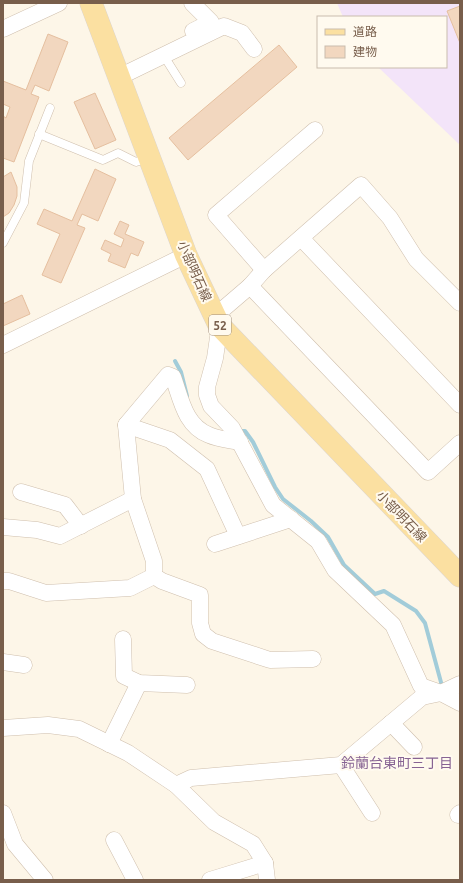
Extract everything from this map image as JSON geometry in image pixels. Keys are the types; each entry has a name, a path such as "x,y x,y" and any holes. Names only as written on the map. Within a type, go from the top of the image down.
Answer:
{"main road":[{"name":"小部明石線","path":"91,3 186,255 219,325 460,576"}],"street":[{"path":"3,29 59,3"},
{"path":"118,72 211,22 192,3"},
{"path":"118,72 164,56 224,26 242,33 254,49"},
{"path":"264,270 216,215 316,130"},
{"path":"460,302 416,259 390,218 361,185 264,270 250,286 222,310 215,358 207,387 207,395 211,406 236,435 273,505 318,541 335,570 393,625 421,686 441,693 460,703"},
{"path":"301,238 460,405"},
{"path":"3,346 186,255"},
{"path":"250,286 428,472 460,443"},
{"path":"154,576 154,560 133,499 126,424 168,375 173,377 186,413 194,427 209,436 236,435"},
{"path":"126,424 170,440 207,469 238,536"},
{"path":"21,492 65,505 80,526"},
{"path":"3,527 37,530 60,536 133,499"},
{"path":"215,544 291,519"},
{"path":"3,581 9,581 46,593 130,588 154,576"},
{"path":"154,576 162,581 200,595 200,623 203,634 212,641 270,660 313,659"},
{"path":"123,639 124,676 139,683 187,685"},
{"path":"3,662 24,665"},
{"path":"109,744 139,683"},
{"path":"176,785 191,778 341,765 422,697 441,693 460,684"},
{"path":"391,723 414,748"},
{"path":"3,728 48,725 79,729 128,753 176,785 214,822 253,844 265,863 267,880"},
{"path":"341,765 372,814"},
{"path":"3,813 15,844 37,878"},
{"path":"114,840 135,880"},
{"path":"210,880 265,863"}],"lane":[{"path":"164,56 181,83"},
{"path":"3,242 24,203 28,161 50,108"},
{"path":"39,134 103,160 118,154 136,162 150,157"}],"shaded area":[{"path":"337,3 460,3 460,145 379,68 447,68 447,16 343,16"}],"building":[{"path":"460,6 460,43 447,11"},
{"path":"48,34 68,42 49,91 35,85 31,94 39,97 14,162 3,158 3,116 6,118 10,107 3,104 3,81 26,90"},
{"path":"279,45 297,67 188,160 169,138"},
{"path":"95,93 116,140 95,149 74,102"},
{"path":"95,169 116,179 98,221 82,214 77,225 85,228 61,283 42,275 60,234 37,224 44,209 72,221"},
{"path":"11,172 17,187 17,196 9,213 3,217 3,177"},
{"path":"120,221 129,225 125,234 144,242 138,256 131,253 125,268 108,261 111,254 101,249 105,240 121,247 124,239 114,234"},
{"path":"22,295 30,314 3,326 3,304"}],"waterway":[{"path":"175,361 181,372 187,396"},
{"path":"237,431 245,431 253,442 275,487 283,499 311,521 328,537 344,565 375,594 384,591 416,611 425,623 442,686 445,688"}],"district":[{"name":"鈴蘭台東町三丁目","path":"397,763"}]}
